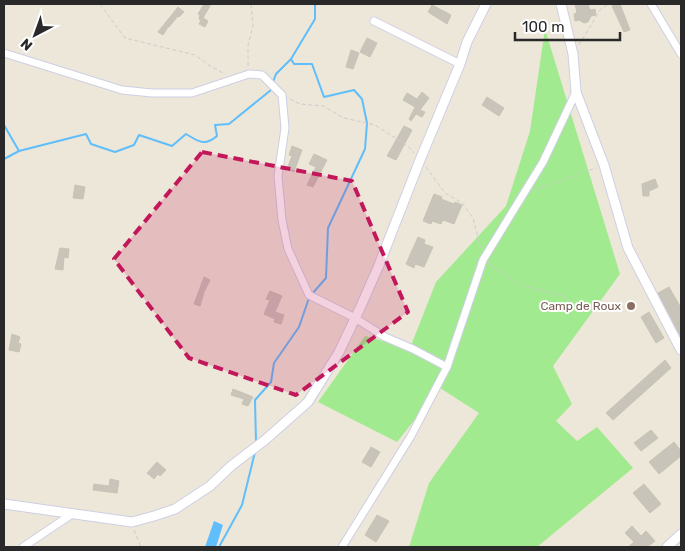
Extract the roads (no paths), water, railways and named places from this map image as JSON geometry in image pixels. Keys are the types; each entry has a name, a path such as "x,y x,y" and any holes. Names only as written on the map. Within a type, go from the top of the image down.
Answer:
{"street":[{"path":"4,504 132,522 175,509 194,498 308,402 334,361 382,258 460,64 467,42 486,4"},
{"path":"561,4 573,54 576,92 604,165 628,248 681,350"},
{"path":"651,4 681,54"},
{"path":"374,21 460,64"},
{"path":"4,53 122,90 152,93 192,93 249,74 262,75 282,95 285,128 278,176 282,220 288,249 308,295 355,318 385,338 413,349 447,367"},
{"path":"342,547 411,436 447,367 483,260 543,162 576,92"},
{"path":"23,547 72,514"},
{"path":"667,547 681,534"}],"water":[{"path":"214,521 223,525 216,547 205,547"}],"waterway":[{"path":"273,82 276,74 291,59 315,19 315,4"},
{"path":"291,59 294,64 312,64 324,97 354,90 362,99 367,123 365,149 328,228 326,278 312,294"},
{"path":"4,159 19,151 86,134 91,144 115,152 134,145 139,135 172,146 186,134 201,142 205,142 217,136 215,125 229,124 271,90 272,87"},
{"path":"4,125 19,151"},
{"path":"256,442 255,400 271,382 274,363 299,327 309,298"},
{"path":"219,547 242,505 255,452"}],"place":[{"name":"Camp de Roux","path":"631,306"}]}
